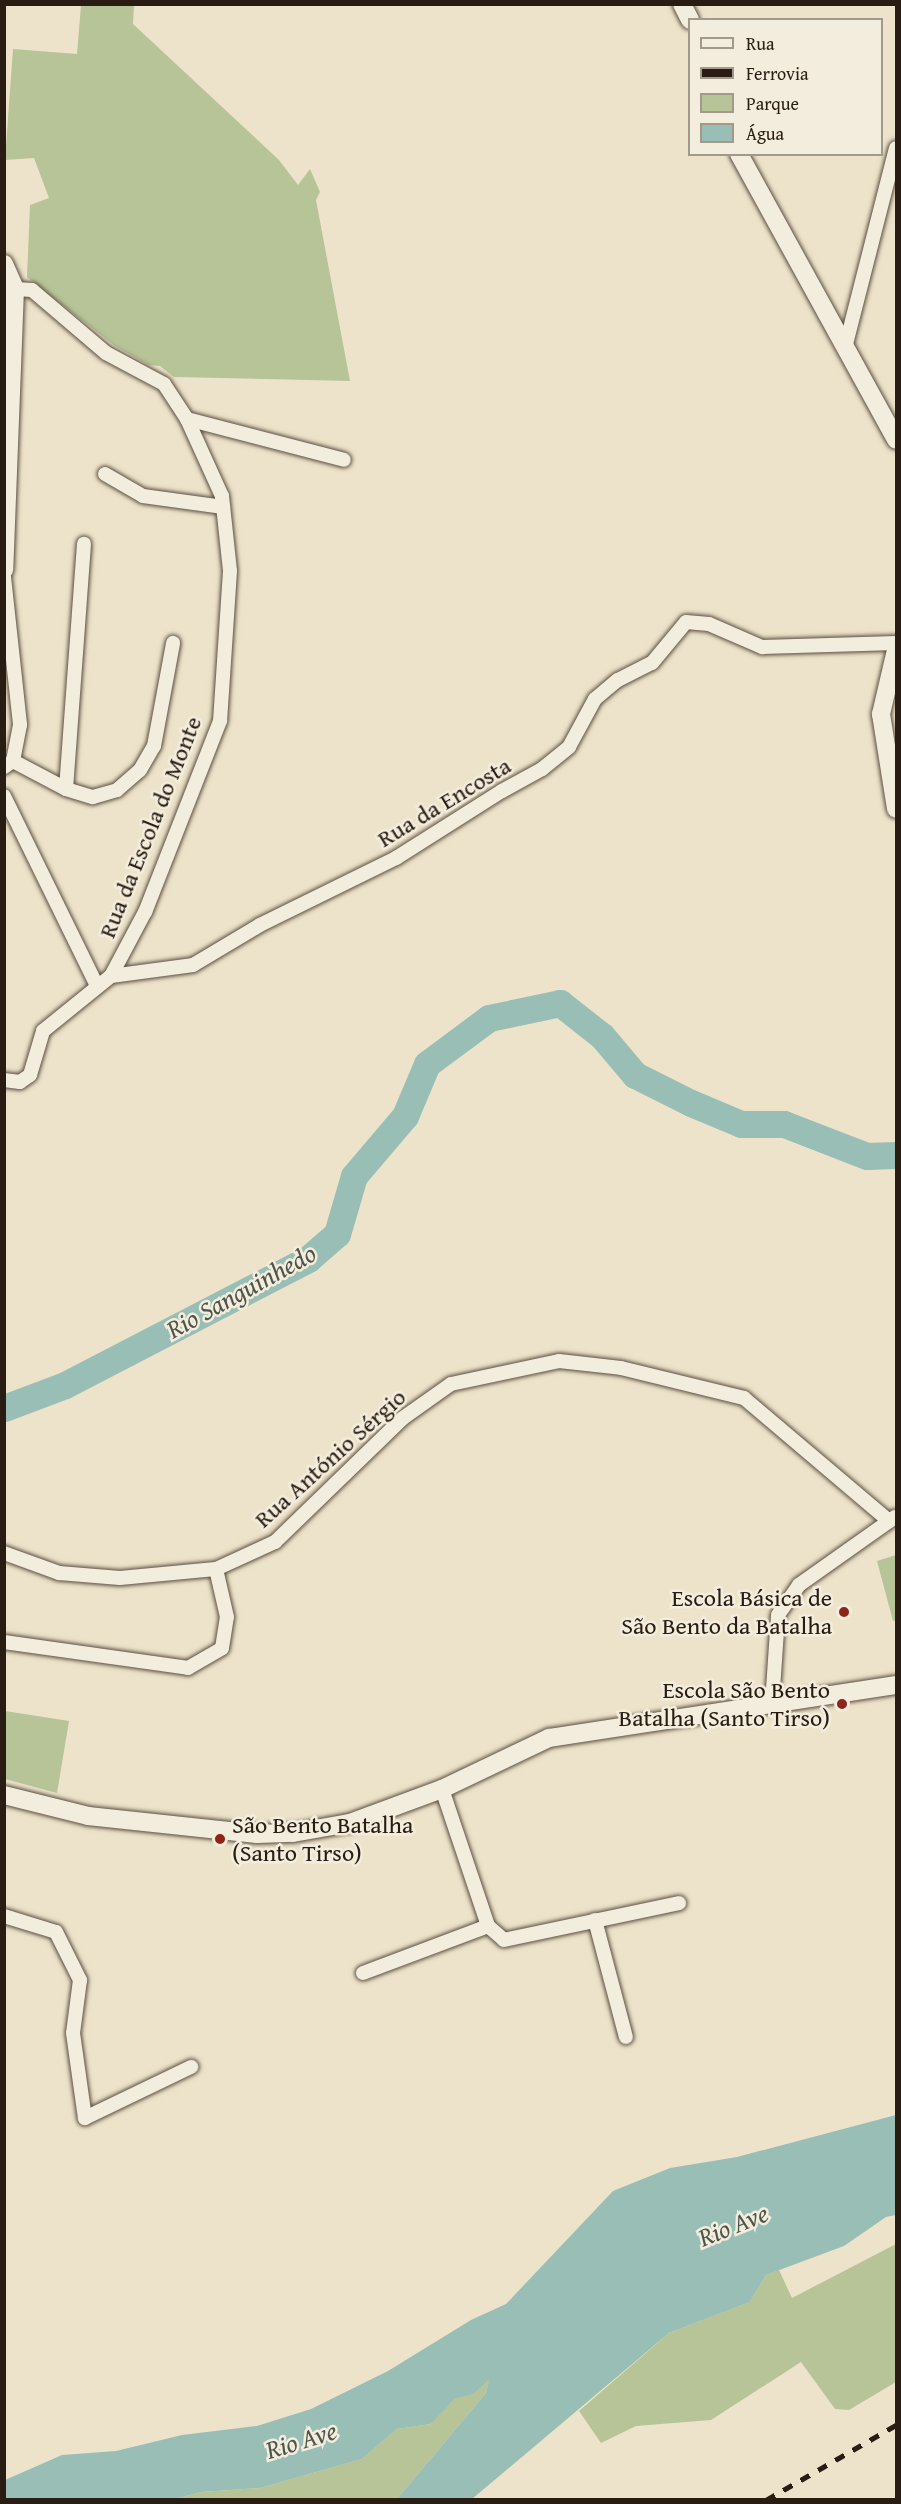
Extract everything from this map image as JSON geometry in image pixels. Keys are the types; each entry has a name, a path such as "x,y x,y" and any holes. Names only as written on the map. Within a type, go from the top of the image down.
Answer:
{"street":[{"path":"682,4 689,18"},
{"path":"845,348 897,148"},
{"path":"740,156 897,440"},
{"path":"4,264 15,289 4,570"},
{"name":"Rua da Escola do Monte","path":"15,289 32,290 106,352 164,384 187,419 223,507 230,571 220,721 141,919 111,976"},
{"path":"187,419 344,460"},
{"path":"105,474 143,496 223,507"},
{"path":"66,789 84,544"},
{"path":"4,577 20,725 9,764 66,789 93,797 117,790 140,770 160,726 173,643"},
{"name":"Rua da Encosta","path":"4,1080 20,1082 30,1075 43,1031 111,976 193,965 260,925 428,840 502,790 542,769 569,747 595,699 618,680 652,663 686,622 709,624 762,647 897,643"},
{"path":"897,650 881,714 897,809"},
{"path":"4,796 98,986"},
{"name":"Rua António Sérgio","path":"4,1553 59,1573 120,1578 216,1569 275,1542 403,1418 450,1384 559,1361 621,1368 744,1398 893,1519"},
{"path":"772,1704 778,1615 799,1585 893,1519"},
{"path":"4,1642 188,1668 222,1648 227,1617 216,1569"},
{"path":"4,1795 88,1816 257,1834 293,1833 350,1823 442,1788 549,1738 897,1685"},
{"path":"442,1788 488,1926 504,1940 679,1903"},
{"path":"4,1916 56,1932 80,1980 73,2033 85,2118 191,2067"},
{"path":"595,1920 626,2037"},
{"path":"363,1973 488,1926"}],"green space":[{"path":"81,5 134,5 133,24 279,160 298,185 310,169 320,192 316,200 350,381 174,377 160,366 149,365 115,346 27,277 30,205 49,198 34,158 5,160 13,49 77,54"},
{"path":"896,1555 896,1620 893,1621 877,1561"},
{"path":"5,1711 69,1721 57,1793 5,1779"},
{"path":"896,2244 896,2382 849,2410 835,2409 801,2362 711,2420 636,2426 601,2443 579,2411 669,2333 750,2302 766,2275 779,2270 792,2298"},
{"path":"490,2379 486,2393 397,2499 171,2500 201,2492 260,2488 362,2459 397,2429 431,2424 454,2398 474,2394"}],"water":[{"name":"Rio Ave","path":"896,2115 896,2215 886,2217 844,2246 766,2275 750,2302 669,2333 472,2499 397,2499 486,2393 489,2380 474,2394 454,2399 431,2424 397,2429 362,2459 260,2488 201,2492 171,2500 5,2499 5,2480 62,2455 116,2451 182,2435 257,2426 311,2409 388,2371 471,2320 506,2304 613,2191 670,2168 737,2157"}],"waterway":[{"name":"Rio Sanguinhedo","path":"4,1408 65,1385 308,1259 337,1234 354,1176 405,1116 427,1064 489,1018 560,1003 602,1036 635,1075 691,1103 741,1124 784,1124 867,1156 896,1155"}],"railway":[{"path":"766,2500 896,2425"}],"place":[{"name":"Escola Básica de São Bento da Batalha","path":"844,1612"},
{"name":"Escola São Bento Batalha (Santo Tirso)","path":"842,1704"},
{"name":"São Bento Batalha (Santo Tirso)","path":"220,1839"}]}
